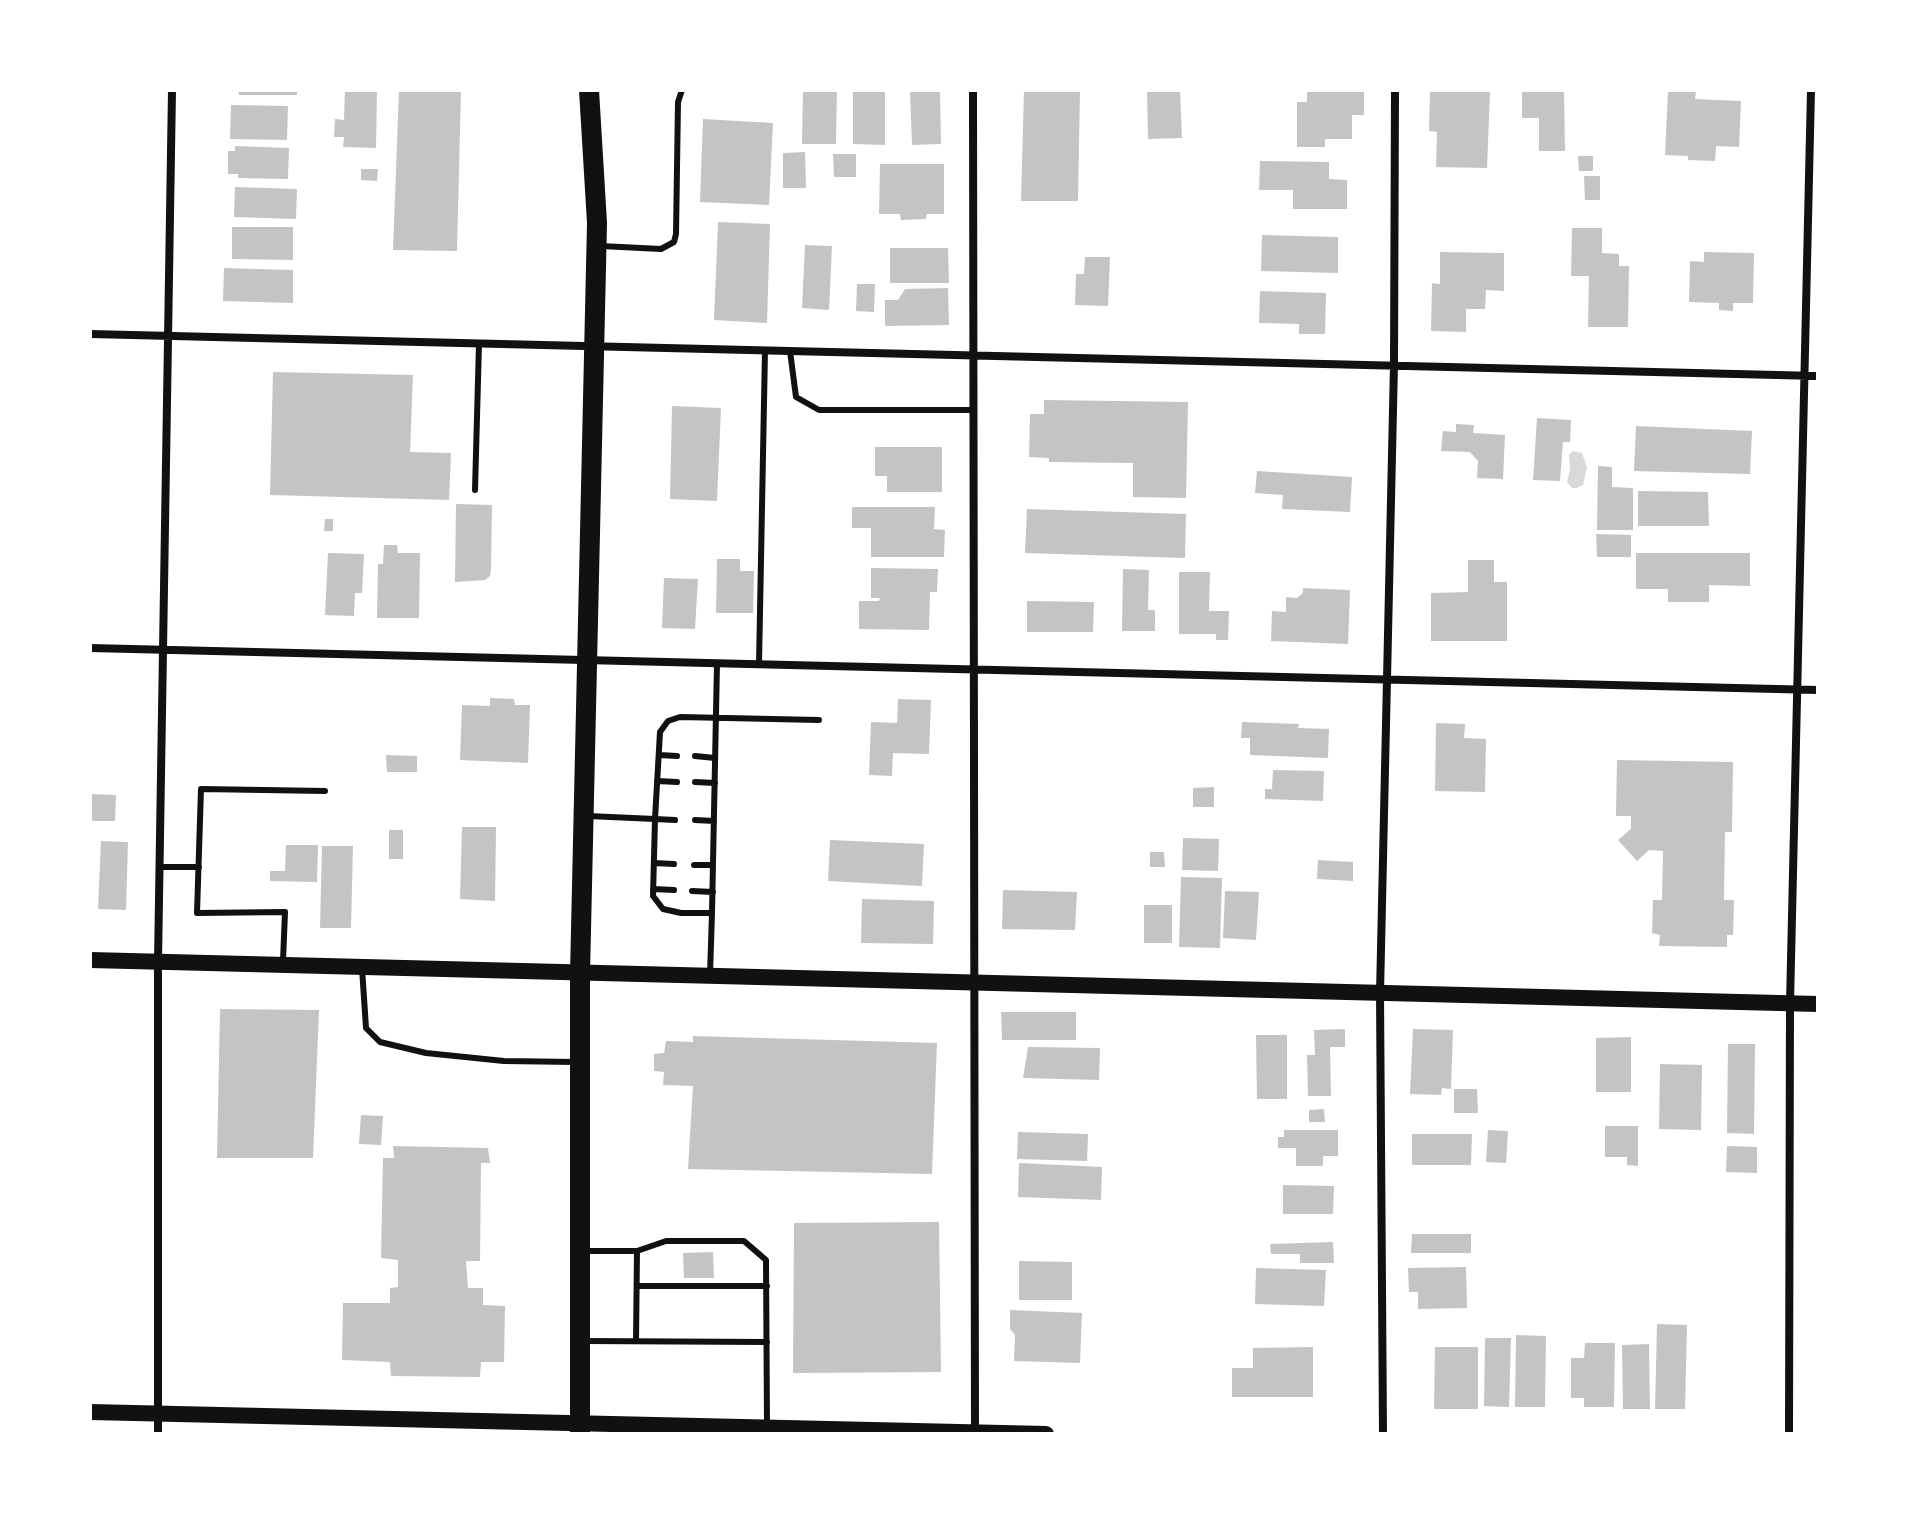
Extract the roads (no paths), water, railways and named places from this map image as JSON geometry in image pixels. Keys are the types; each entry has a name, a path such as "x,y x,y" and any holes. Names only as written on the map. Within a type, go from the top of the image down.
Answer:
{"main road":[{"path":"580,1428 580,974 597,246 589,90"},
{"path":"90,960 1818,1004"},
{"path":"90,1412 495,1428 744,1430 767,1427 1046,1434"}],"street":[{"path":"158,1434 158,961 172,90"},
{"path":"973,90 975,1433"},
{"path":"1383,1434 1380,993 1394,365 1395,90"},
{"path":"1789,1434 1790,1003 1811,90"},
{"path":"90,334 1818,376"},
{"path":"90,648 1818,690"}],"lane":[{"path":"597,246 661,249 674,242 678,102 682,90"},
{"path":"475,490 479,344"},
{"path":"759,664 765,350"},
{"path":"790,351 796,397 819,410 973,410"},
{"path":"710,977 717,663"},
{"path":"712,913 681,913 663,909 653,896 660,732 668,721 680,717 819,720"},
{"path":"659,755 677,756"},
{"path":"695,756 715,758"},
{"path":"657,781 677,782"},
{"path":"695,782 715,783"},
{"path":"283,965 285,912 197,913 201,789 325,791"},
{"path":"584,816 675,820"},
{"path":"695,820 714,821"},
{"path":"654,863 674,864"},
{"path":"694,865 713,865"},
{"path":"160,867 199,867"},
{"path":"653,889 674,890"},
{"path":"692,891 713,892"},
{"path":"362,968 366,1028 380,1042 426,1053 504,1061 580,1062"},
{"path":"581,1251 637,1251 666,1241 744,1241 766,1260 767,1427"},
{"path":"636,1341 637,1251"},
{"path":"637,1286 767,1286"},
{"path":"581,1341 767,1342"}]}
